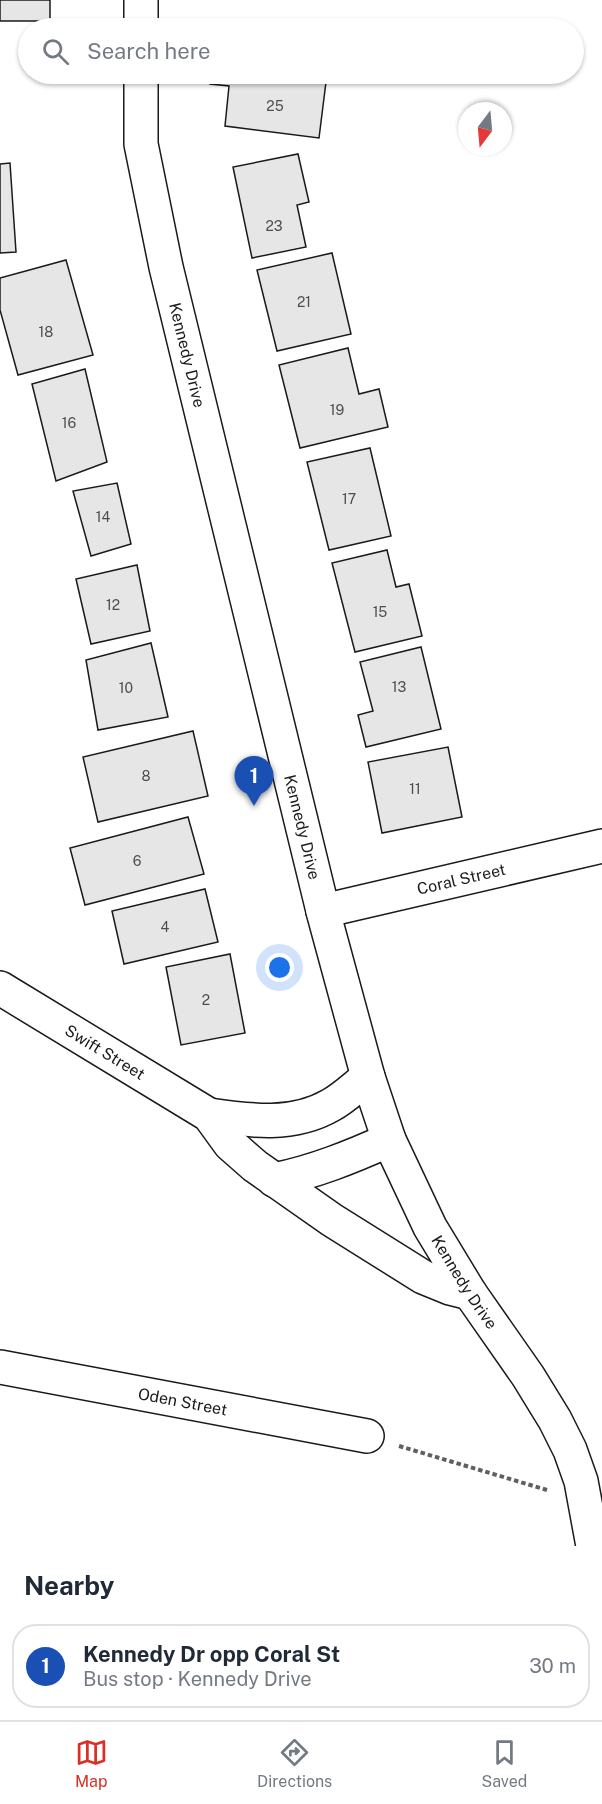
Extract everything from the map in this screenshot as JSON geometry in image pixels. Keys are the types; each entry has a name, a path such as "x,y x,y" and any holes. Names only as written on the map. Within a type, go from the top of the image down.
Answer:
{"main road":[{"path":"141,0 141,18"},
{"name":"Kennedy Drive","path":"141,84 141,144 166,267 323,911 368,1077 389,1140 430,1227 470,1293 555,1420 570,1450 581,1481 594,1498 596,1539"},
{"name":"Coral Street","path":"323,911 602,846"},
{"name":"Swift Street","path":"0,988 209,1115 230,1144 255,1167 332,1220 423,1277 470,1293"},
{"name":"Swift Street","path":"209,1115 253,1121 302,1118 332,1105 368,1077"},
{"path":"274,1180 298,1176 321,1168 389,1140"},
{"name":"Oden Street","path":"0,1366 367,1436"}],"path":[{"path":"367,1436 594,1498"}],"building":[{"path":"0,0 50,0 50,18 18,18 18,21 0,21"},
{"path":"210,84 326,84 319,138 225,126 229,86"},
{"path":"298,154 309,202 297,205 306,247 252,258 233,167"},
{"path":"10,163 16,252 0,253 0,164"},
{"path":"332,253 351,334 277,351 257,270"},
{"path":"66,260 93,355 18,375 0,310 0,278"},
{"path":"348,348 359,394 379,389 388,427 300,448 279,365"},
{"path":"85,369 107,462 56,481 32,384"},
{"path":"370,448 391,536 329,550 307,462"},
{"path":"117,483 131,544 91,556 73,491"},
{"path":"387,550 396,587 409,584 422,636 355,652 332,563"},
{"path":"137,565 150,631 91,644 76,579"},
{"path":"151,643 168,717 98,730 86,660"},
{"path":"421,647 441,729 366,747 358,715 373,711 360,662"},
{"path":"193,731 208,796 98,822 83,757"},
{"path":"448,747 462,817 382,833 368,762"},
{"path":"188,817 204,874 85,905 70,848"},
{"path":"205,889 218,942 124,964 112,911"},
{"path":"230,954 245,1033 181,1045 166,967"}],"place":[{"name":"Kennedy Dr opp Coral St","path":"254,806"}]}
